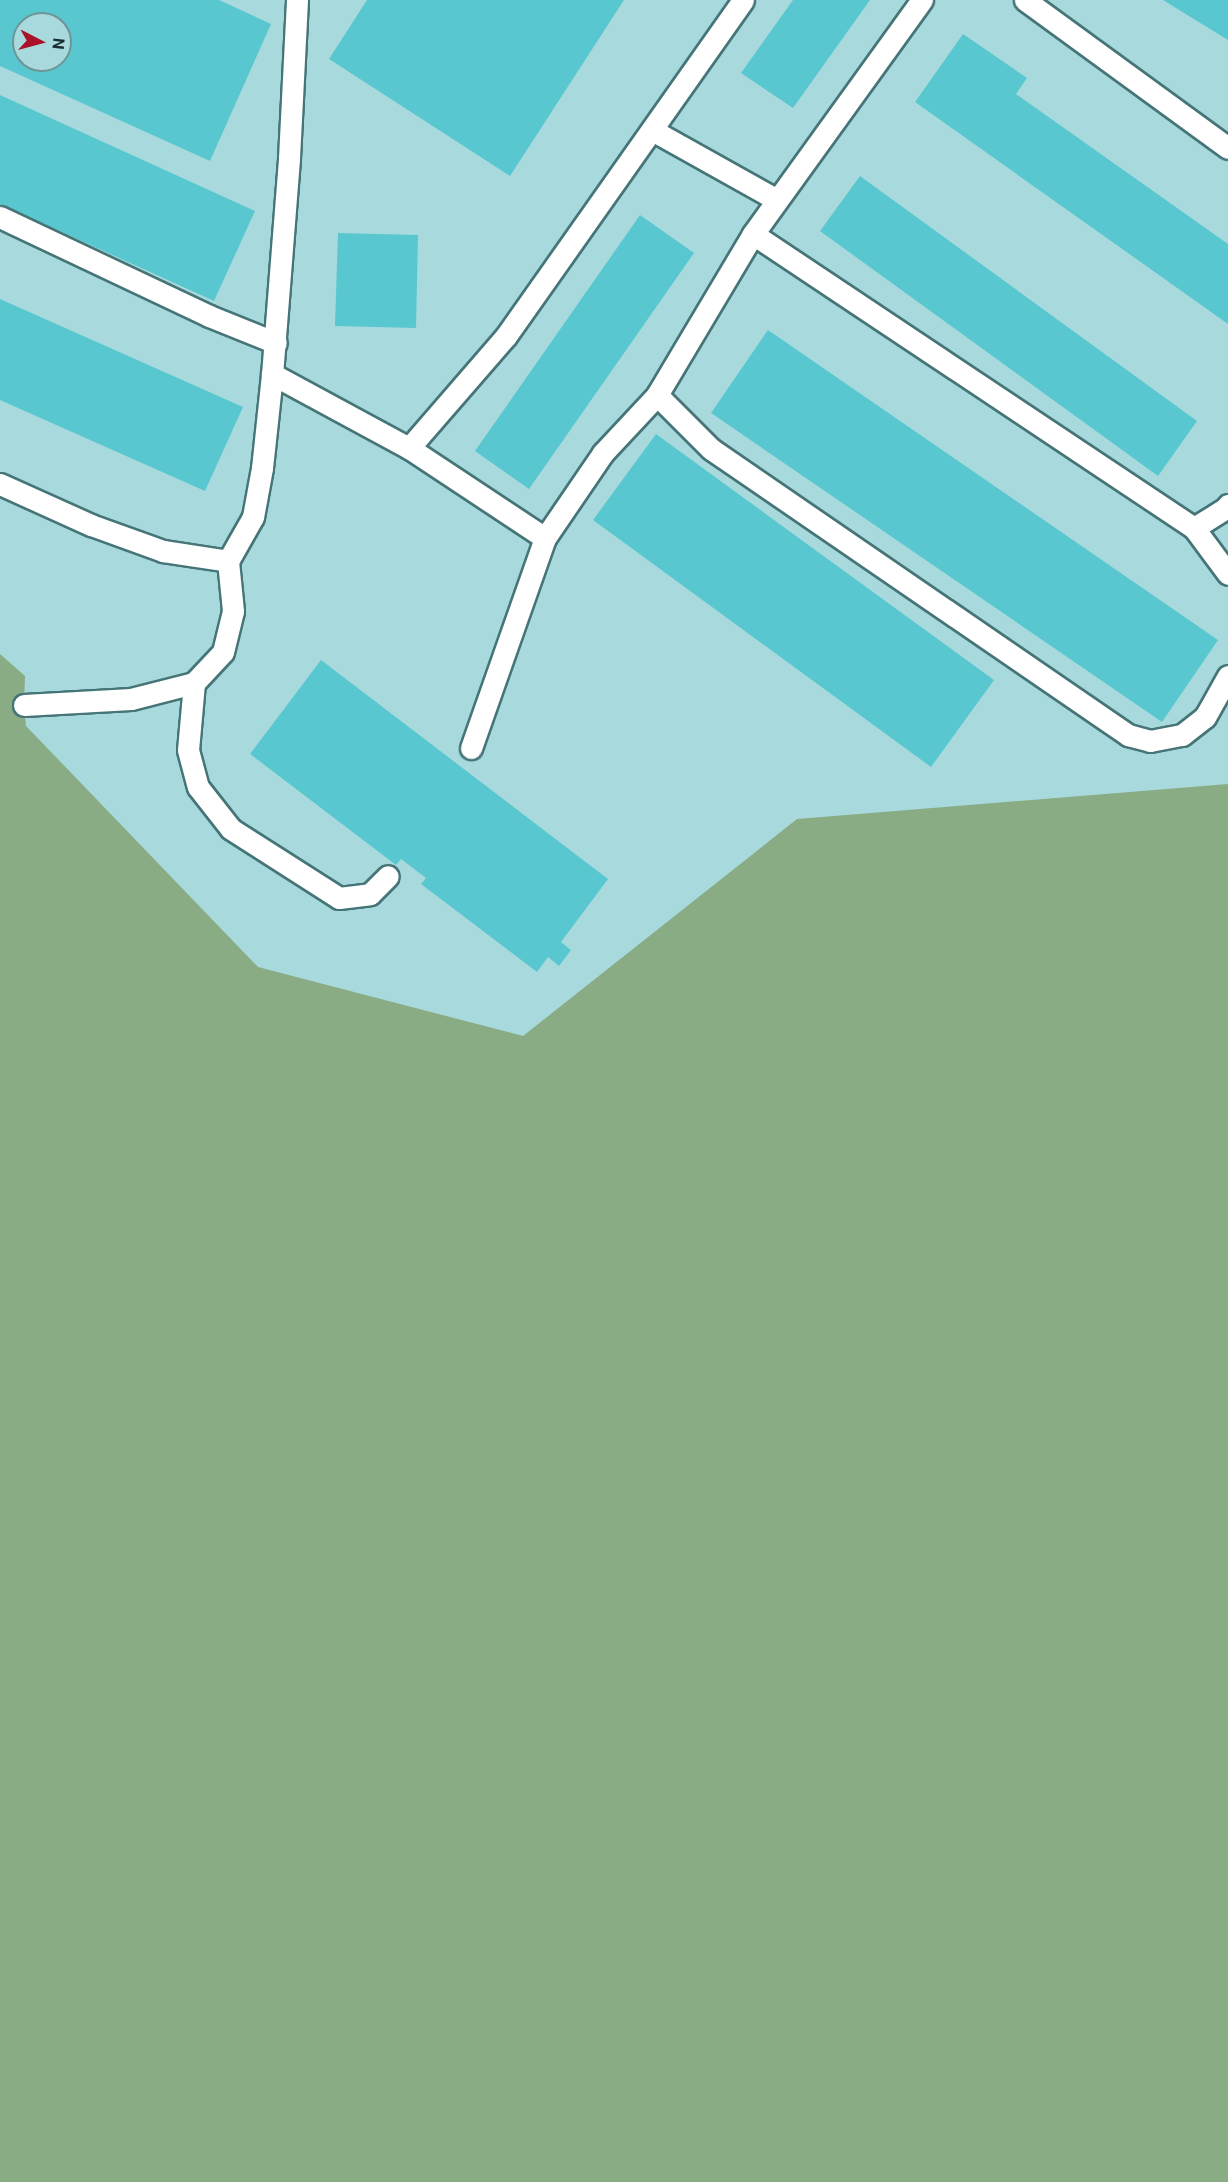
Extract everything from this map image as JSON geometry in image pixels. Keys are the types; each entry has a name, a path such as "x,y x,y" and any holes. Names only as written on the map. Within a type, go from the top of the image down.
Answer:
{"lane":[{"path":"24,705 131,699 194,683 223,652 233,611 228,561 253,517 262,468 276,343 297,0"},
{"path":"409,448 506,336 743,0"},
{"path":"471,748 545,538 603,453 657,395 753,234 922,0"},
{"path":"1025,0 1228,148"},
{"path":"652,130 777,200"},
{"path":"0,217 209,316 276,343"},
{"path":"753,234 1194,528 1228,574"},
{"path":"272,374 409,448 545,538"},
{"path":"657,395 711,449 1128,735 1150,741 1182,735 1205,717 1228,676"},
{"path":"0,484 91,525 163,551 228,561"},
{"path":"1194,528 1225,510 1228,505"},
{"path":"194,683 188,750 198,787 231,829 339,898 370,894 388,876"}],"green space":[{"path":"0,654 25,676 26,726 258,967 523,1036 797,819 1228,784 1228,2182 0,2182"}],"building":[{"path":"0,0 219,0 271,24 210,161 13,72 72,72 72,12 12,12 12,71 0,66"},
{"path":"367,0 624,0 510,176 329,59"},
{"path":"793,0 870,0 793,108 741,73"},
{"path":"1163,0 1228,0 1228,40"},
{"path":"963,34 1027,78 1016,94 1228,244 1228,324 915,102"},
{"path":"0,95 255,211 214,301 0,204"},
{"path":"860,176 1197,421 1158,476 820,231"},
{"path":"640,215 694,253 529,489 475,451"},
{"path":"338,233 418,235 416,328 335,326"},
{"path":"0,299 243,407 205,491 0,400"},
{"path":"768,330 1218,640 1162,722 711,413"},
{"path":"656,434 994,680 931,767 593,520"},
{"path":"321,660 608,879 561,942 571,950 559,966 548,957 537,972 421,884 426,878 401,859 396,865 250,754"}]}
